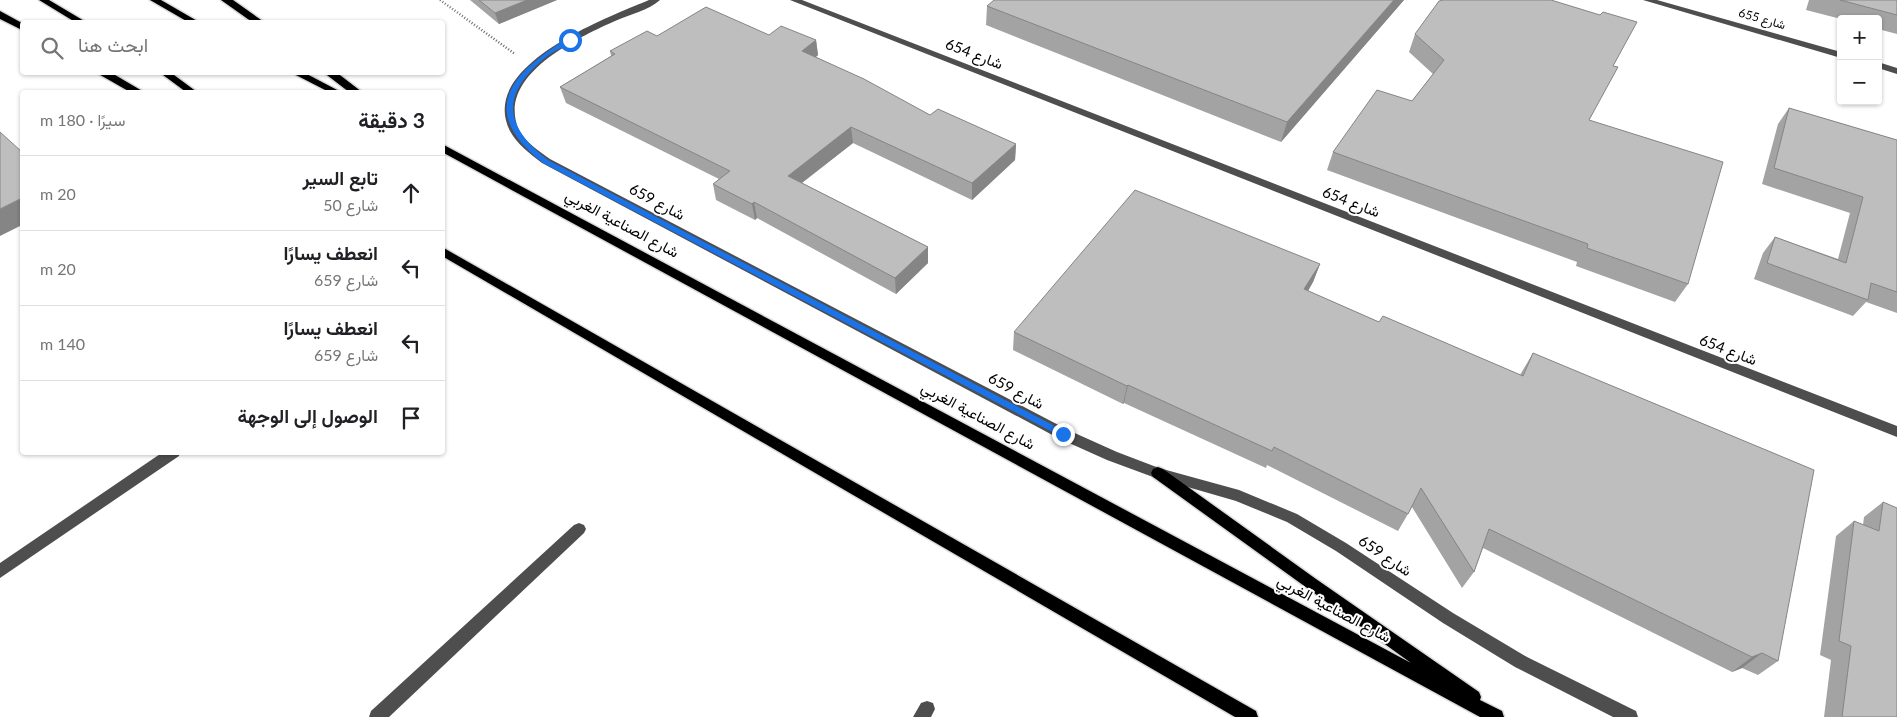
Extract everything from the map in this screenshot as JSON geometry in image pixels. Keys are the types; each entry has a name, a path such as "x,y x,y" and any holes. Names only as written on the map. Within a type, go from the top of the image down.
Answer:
{"highway":[{"path":"226,0 256,20"},
{"path":"0,14 20,26"},
{"path":"106,75 134,90"},
{"path":"332,75 353,90"}],"main road":[{"path":"43,0 78,20"},
{"path":"154,0 190,20"},
{"path":"167,75 189,90"},
{"path":"300,75 332,90"},
{"name":"شارع الصناعية الغربي","path":"445,149 1496,717"},
{"path":"445,253 1250,717"},
{"path":"1158,473 1311,584 1502,717"}],"street":[{"path":"532,66 570,40 656,0"},
{"name":"شارع 654","path":"794,0 1897,432"},
{"name":"شارع 655","path":"1647,0 1837,54"},
{"name":"شارع 659","path":"532,66 513,89 509,112 514,128 528,148 546,161 1054,430 1112,456 1158,473 1239,496 1292,518 1342,547 1448,618 1521,662 1630,717"},
{"path":"1882,66 1897,71"},
{"path":"0,571 170,455"},
{"path":"377,717 579,529"}],"path":[{"path":"440,0 532,66"}],"building":[{"path":"479,0 527,0 495,13"},
{"path":"994,0 1394,0 1287,122 987,6"},
{"path":"1551,0 1600,15 1603,12 1637,22 1613,66 1618,67 1589,120 1723,162 1688,284 1587,248 1588,244 1333,152 1377,90 1412,101 1444,60 1415,34 1439,1"},
{"path":"1840,0 1897,0 1897,15"},
{"path":"706,7 769,35 781,26 816,40 802,51 864,79 930,115 938,109 1016,144 972,183 851,127 788,176 928,247 895,278 754,202 752,204 713,184 730,171 560,87 615,54 610,51 647,31 657,36"},
{"path":"1789,108 1897,140 1897,292 1871,283 1868,300 1767,263 1775,237 1846,263 1863,197 1774,168"},
{"path":"0,132 20,150 20,199 0,209"},
{"path":"1135,190 1320,264 1304,289 1379,322 1383,316 1523,376 1533,353 1814,470 1778,661 1762,653 1752,657 1489,529 1474,572 1421,488 1408,514 1274,447 1272,451 1127,386 1014,332"},
{"path":"1883,502 1897,508 1897,717 1842,717 1851,646 1839,641 1854,521 1879,531"}],"route":[{"path":"570,40 544,56 524,74 513,89 509,112 514,128 528,148 546,161 1063,434"}]}
